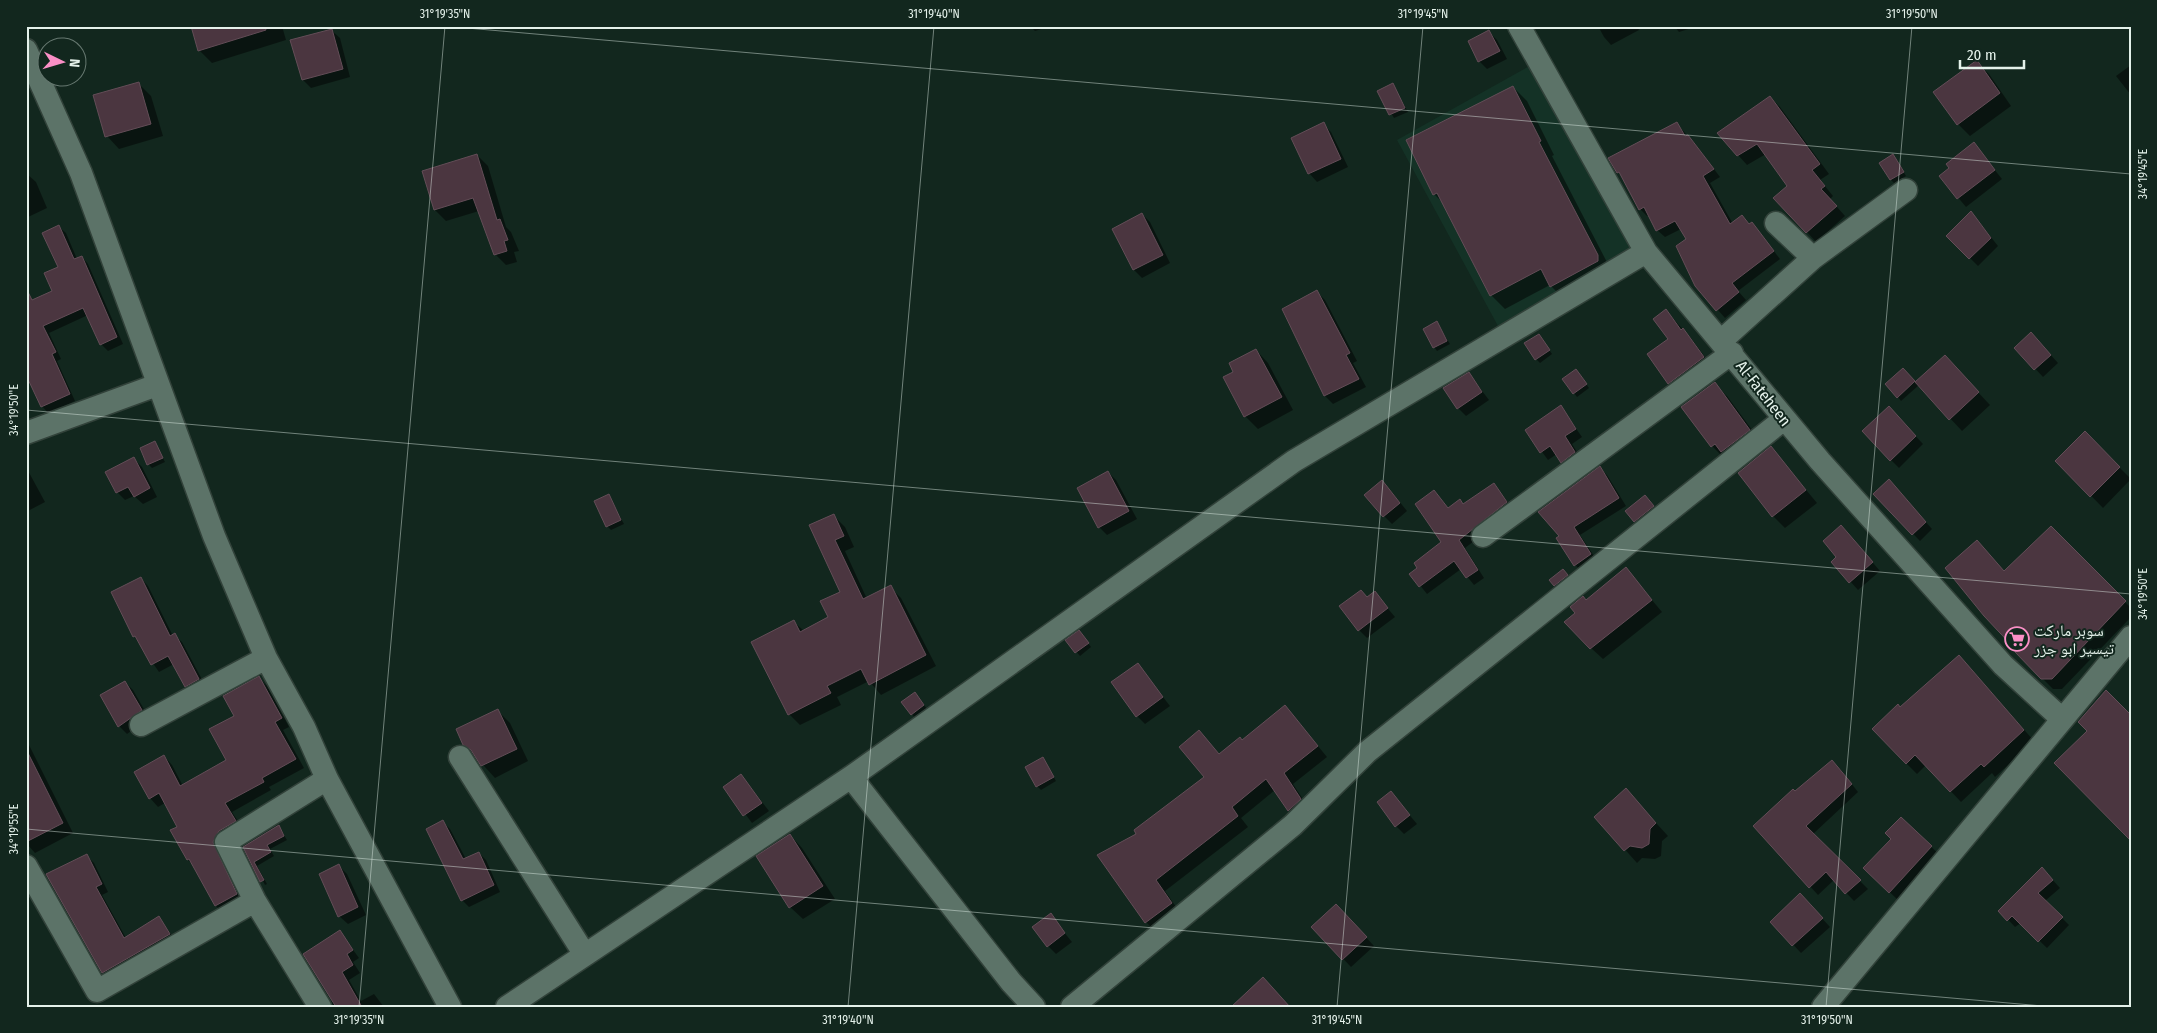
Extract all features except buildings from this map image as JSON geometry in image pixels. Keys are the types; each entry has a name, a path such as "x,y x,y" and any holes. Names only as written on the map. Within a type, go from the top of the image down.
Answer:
{"street":[{"name":"Al-Fateheen","path":"1520,26 1646,252 1727,347 1784,419 2003,665 2062,719"},
{"path":"26,50 81,173 157,385 214,536 266,658 304,727 327,779 450,1007"},
{"path":"1483,536 1727,347 1813,258 1906,190"},
{"path":"1776,223 1813,258"},
{"path":"507,1007 851,777 1294,461 1646,252"},
{"path":"26,433 157,385"},
{"path":"1072,1007 1294,825 1367,752 1784,419"},
{"path":"1823,1007 2131,637"},
{"path":"141,725 266,658"},
{"path":"460,757 585,955"},
{"path":"851,777 1011,982 1034,1007"},
{"path":"320,1007 255,901 226,842 327,779"},
{"path":"26,866 97,991 255,901"}],"shaded area":[{"path":"1533,64 1635,246 1498,326 1397,140"}],"place":[{"name":"سوبر ماركت تيسير ابو جزر","path":"2017,639"}]}
